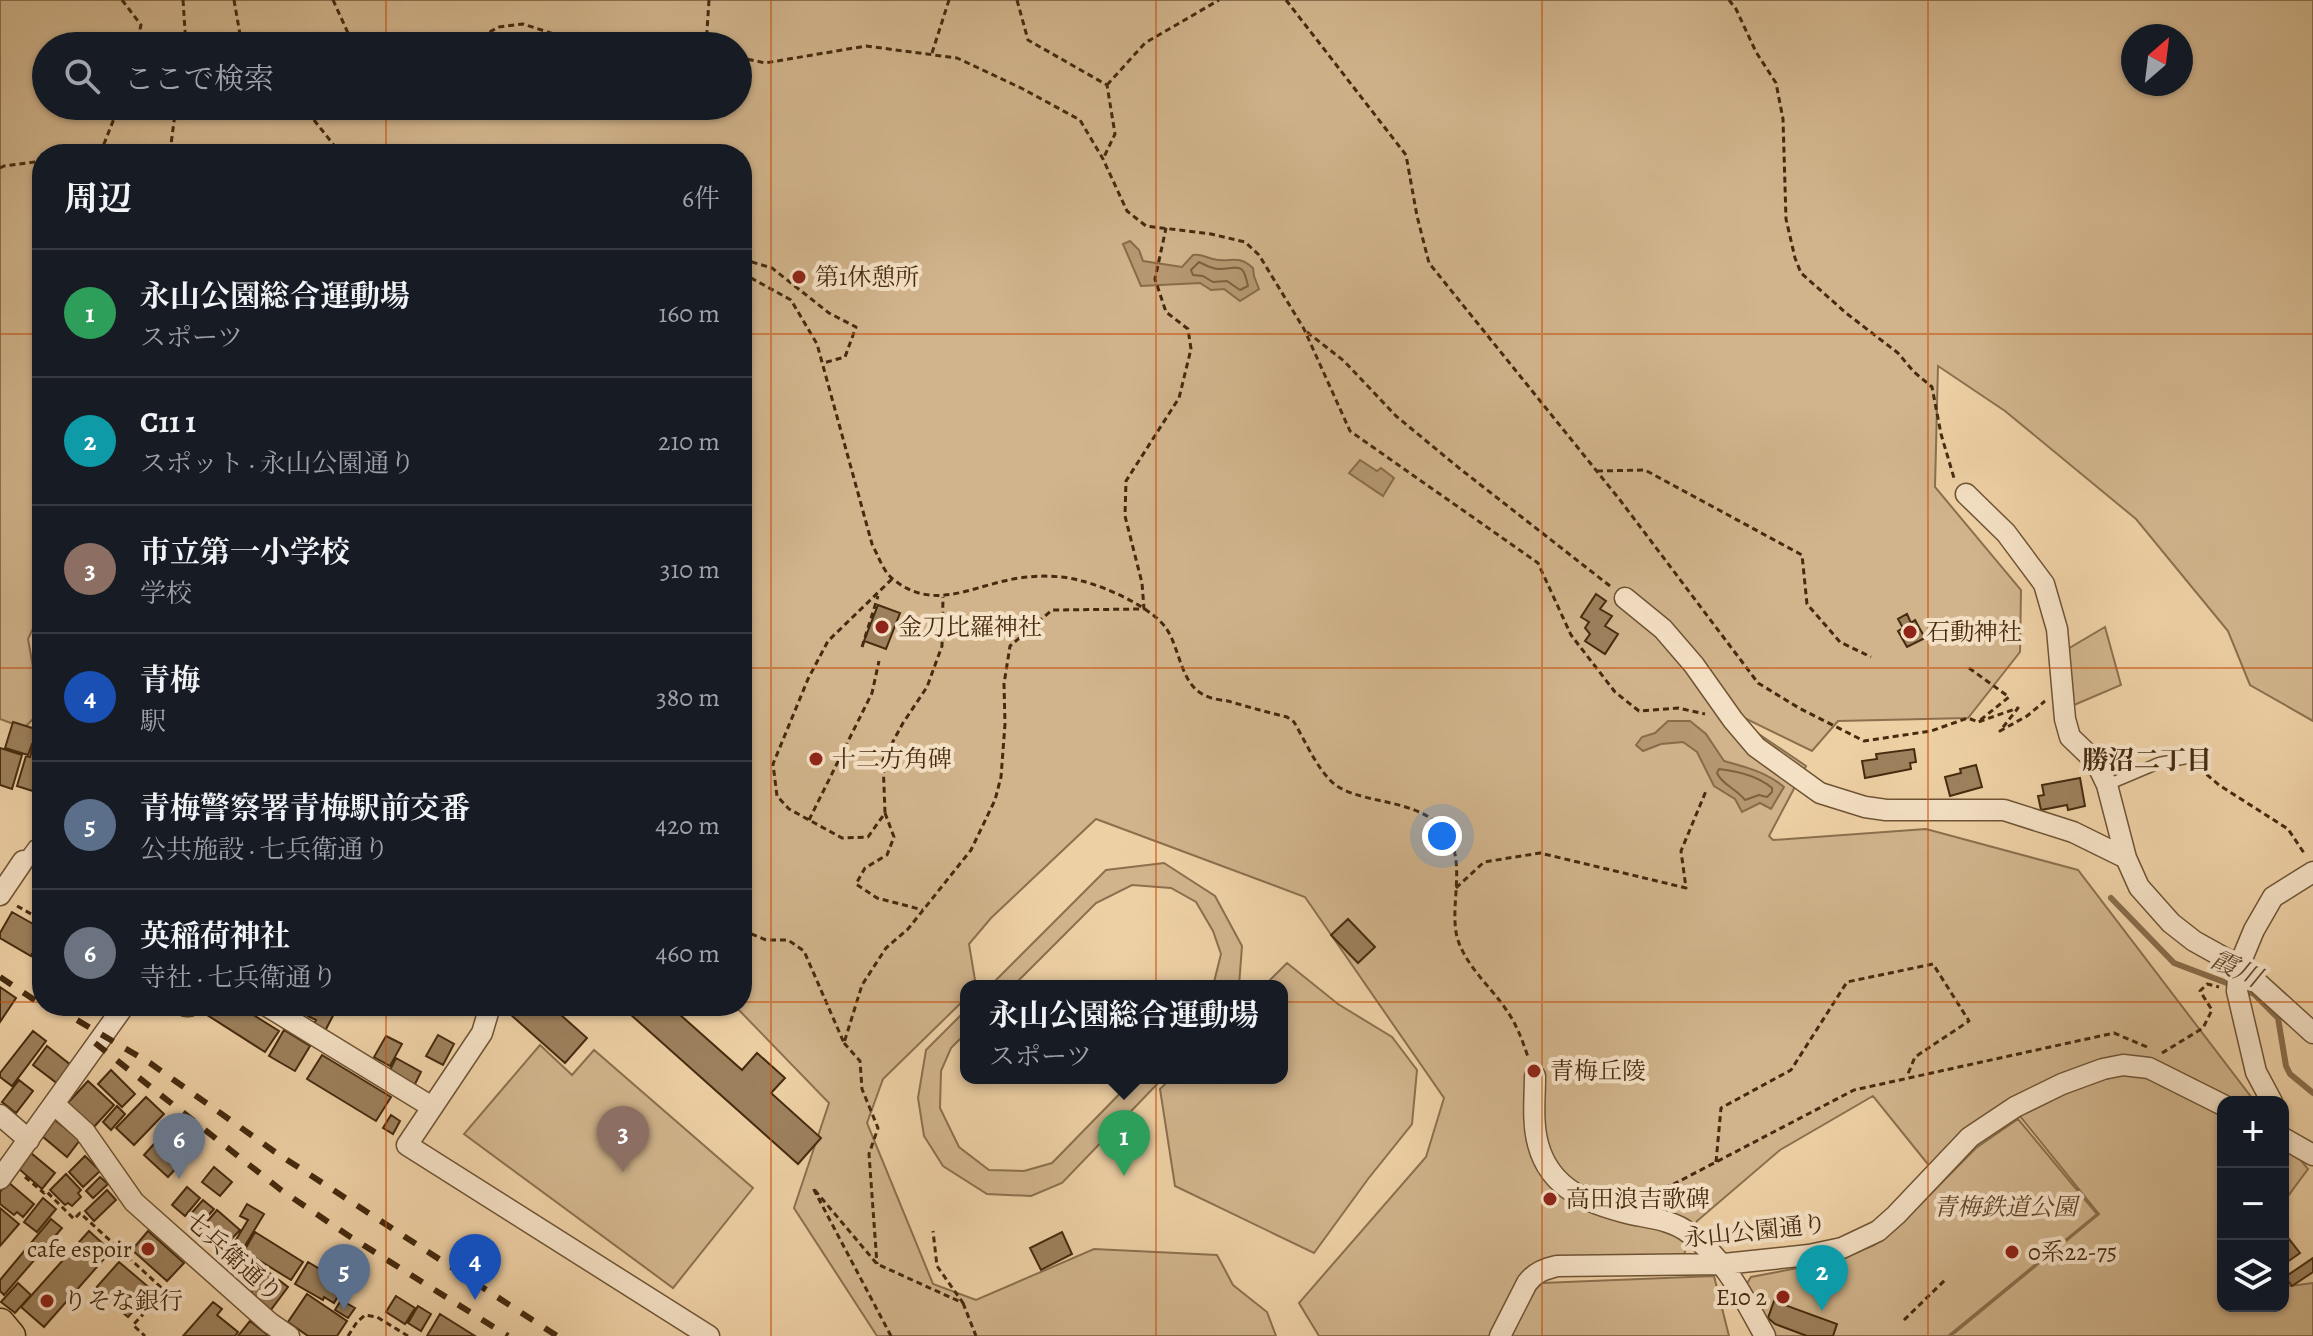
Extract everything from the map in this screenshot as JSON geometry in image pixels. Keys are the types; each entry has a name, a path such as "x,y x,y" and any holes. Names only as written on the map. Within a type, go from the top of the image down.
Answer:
{"main road":[{"path":"0,1324 10,1336"}],"street":[{"path":"1966,494 2006,533 2044,584 2057,629 2065,719 2070,737 2096,762 2107,785 2126,858 2139,887 2171,923 2238,980 2313,1033"},
{"path":"1625,598 1663,629 1756,747 1820,793 1886,810 2004,810 2073,832 2126,858"},
{"path":"5,898 23,861"},
{"path":"2269,1096 2256,1072 2238,980 2254,930 2273,897 2309,863"},
{"path":"5,1171 117,1016"},
{"path":"300,1016 432,1107"},
{"path":"487,1016 482,1033 407,1145 709,1336"},
{"name":"永山公園通り","path":"1500,1336 1527,1283 1533,1275 1545,1269 1557,1266 1724,1264 1809,1255 1842,1248 1878,1231 1970,1137 2015,1107 2062,1084 2103,1069 2123,1065 2149,1068 2217,1102"},
{"path":"1535,1076 1538,1146 1552,1171 1571,1193 1596,1205 1675,1224 1689,1232 1724,1264 1765,1336"},
{"name":"七兵衛通り","path":"54,1104 85,1132 134,1202 270,1323 289,1336"},
{"path":"0,1115 29,1140"},
{"path":"2289,1127 2298,1146"}],"lane":[{"path":"2107,785 2159,763 2187,758"},
{"path":"23,861 32,849"}],"path":[{"path":"122,0 141,25 139,32"},
{"path":"183,0 185,32"},
{"path":"234,0 240,32"},
{"path":"333,0 348,32"},
{"path":"707,32 709,0"},
{"path":"932,54 949,0"},
{"path":"1017,0 1028,40 1107,85"},
{"path":"1107,85 1145,43 1219,0"},
{"path":"1286,0 1406,155 1429,263 1597,471 1758,683 1864,741 1931,731 1968,718 1978,722 2018,708 2000,731 2064,690"},
{"path":"1729,0 1776,83 1783,119 1786,219 1801,273 1898,353 1932,387 1941,434 1955,479 1966,494"},
{"path":"490,32 499,27 523,24 548,32"},
{"path":"752,60 765,63 866,46 957,58 1080,120 1103,159 1127,211 1146,226 1211,234 1245,242 1259,255 1304,329 1350,431 1538,563 1571,635 1615,692 1639,711 1678,708 1733,720"},
{"path":"1103,159 1115,134 1107,85"},
{"path":"106,144 114,120"},
{"path":"171,144 174,120"},
{"path":"314,120 333,144"},
{"path":"0,168 32,162"},
{"path":"1144,609 1142,583 1125,516 1126,481 1179,398 1191,349 1188,329 1166,312 1155,279 1166,228"},
{"path":"752,262 772,268 829,313 856,327 845,357 823,363"},
{"path":"752,279 791,300 817,344 872,544 892,579 925,594 943,596 963,594 1004,580 1027,577 1080,580 1106,589 1144,609 1166,628 1190,683 1204,695 1287,717 1294,722 1330,781 1349,792 1409,807 1432,818 1445,831 1453,846 1456,935 1464,955 1520,1032 1535,1076"},
{"path":"1304,329 1344,361 1396,416 1427,442 1625,598"},
{"path":"1597,471 1645,470 1802,555 1807,604 1840,642 1871,657"},
{"path":"885,813 868,837 842,838 789,809 777,796 773,764 808,679 828,641 892,579"},
{"path":"862,647 879,592"},
{"path":"923,910 877,898 856,884 865,868 887,855 894,837 885,813 883,760 927,687 942,646 943,596"},
{"path":"844,1043 862,985 886,948 908,929 971,850 995,800 1001,777 1004,684 1010,646 1052,610 1144,609"},
{"path":"809,820 872,693 879,661"},
{"path":"1969,668 2009,697 1978,722"},
{"path":"2187,758 2219,785 2288,829 2309,863"},
{"path":"1456,888 1484,862 1540,853 1686,888 1681,851 1706,791"},
{"path":"5,898 32,914"},
{"path":"752,934 766,940 788,940 804,951 844,1043 860,1061 862,1089 878,1128 869,1154 877,1264"},
{"path":"1716,1162 1721,1108 1791,1070 1847,982 1933,964 1969,1021 1915,1057 1906,1078"},
{"path":"2138,1067 2203,1028 2212,1010 2200,991 2207,984 2238,980"},
{"path":"1612,1209 1672,1185 1854,1090 2114,1033 2150,1048"},
{"path":"5,1171 44,1193 46,1191 74,1219 80,1213 165,1291 133,1325 145,1336"},
{"path":"891,1336 813,1188 877,1264 963,1303"},
{"path":"933,1231 937,1266 963,1303 976,1336"},
{"path":"1904,1320 1945,1280"},
{"path":"348,1336 365,1315 377,1317 408,1336"}],"green space":[{"path":"0,0 2313,0 2313,721 2250,685 2228,631 2136,519 2005,411 1938,366 1935,487 2021,590 2020,652 1968,718 1838,721 1812,751 1719,707 1806,766 1769,836 1773,840 1926,829 2078,870 2250,1096 2217,1096 2217,1312 2289,1312 2289,1286 2313,1283 2313,1336 1951,1336 2099,1214 2011,1105 1931,1168 1873,1096 1780,1150 1697,1221 1684,1254 1526,1269 1496,1336 1319,1336 1299,1303 1426,1157 1444,1098 1305,897 1096,819 991,918 969,944 975,980 960,980 960,1004 883,1079 867,1123 933,1284 976,1300 1094,1249 1217,1255 1233,1285 1267,1312 1276,1336 877,1336 794,1208 829,1103 745,1016 752,1016 752,144 32,144 32,631 28,639 32,661 32,720 24,728 0,719"},
{"path":"2105,627 2121,685 2074,705 2066,650"},
{"path":"1164,863 1215,896 1242,946 1239,980 1214,980 1221,954 1213,931 1196,902 1171,888 1132,885 1096,903 1019,980 996,980 1106,870"},
{"path":"1287,963 1338,1004 1392,1037 1417,1070 1412,1124 1314,1253 1175,1186 1160,1089 1165,1084 1288,1084 1288,980 1270,980"},
{"path":"960,1016 960,1039 951,1048 941,1071 940,1108 959,1147 989,1170 1024,1171 1052,1163 1129,1084 1157,1084 1062,1183 1031,1196 987,1194 943,1166 924,1136 918,1098 926,1050"},
{"path":"540,1045 572,1075 594,1050 753,1188 673,1288 464,1134"},
{"name":"青梅鉄道公園","path":"2018,1119 2097,1214 1948,1336 1774,1336 1746,1285 1751,1277 1834,1261 1874,1245 1900,1225 1976,1148"},
{"path":"2289,1145 2308,1169 2289,1195"},
{"path":"1714,1276 1729,1336 1509,1336 1531,1294 1542,1283"}],"water":[{"path":"1130,241 1139,250 1143,261 1182,267 1193,255 1201,255 1242,261 1253,268 1259,289 1240,301 1224,289 1211,290 1200,283 1141,286 1123,244"},
{"path":"1360,460 1377,471 1381,468 1394,478 1383,496 1349,473"},
{"path":"1668,721 1690,721 1706,734 1724,761 1763,774 1784,787 1771,809 1760,803 1742,812 1735,799 1714,786 1697,752 1683,742 1661,744 1643,751 1636,745 1642,737 1655,733"}],"building":[{"path":"1596,594 1606,601 1600,609 1612,616 1605,626 1618,634 1605,654 1585,641 1590,634 1585,628 1589,622 1581,617"},
{"name":"金刀比羅神社","path":"878,605 900,613 886,649 864,641"},
{"path":"1907,614 1911,623 1915,620 1925,638 1907,647 1898,631 1903,628 1898,619"},
{"path":"13,722 32,728 28,755 5,748"},
{"path":"0,748 22,755 12,789 0,785"},
{"path":"1914,749 1916,762 1910,763 1911,769 1865,778 1862,761 1877,759 1876,754"},
{"path":"32,750 32,791 17,786 26,756 30,757"},
{"path":"1976,765 1982,787 1950,796 1945,777"},
{"path":"2080,778 2085,806 2068,810 2067,805 2041,810 2038,796 2044,795 2042,785"},
{"path":"12,912 32,923 31,956 0,938"},
{"path":"1348,919 1375,947 1358,963 1331,935"},
{"path":"0,987 16,998 0,1022"},
{"path":"209,1016 255,1016 279,1031 265,1052"},
{"path":"308,1016 333,1016 325,1031 314,1024 316,1020"},
{"path":"512,1016 562,1016 587,1038 565,1063"},
{"path":"632,1016 681,1016 742,1070 757,1053 785,1078 771,1093 821,1138 798,1164"},
{"path":"284,1030 310,1046 295,1071 269,1056"},
{"path":"33,1031 46,1041 12,1086 0,1077 0,1073"},
{"path":"438,1035 454,1044 443,1065 426,1056"},
{"path":"386,1036 402,1044 390,1066 374,1057"},
{"path":"47,1046 72,1066 58,1084 33,1065"},
{"path":"322,1055 391,1097 376,1121 307,1079"},
{"path":"396,1058 421,1072 413,1088 388,1074"},
{"path":"111,1070 135,1094 122,1107 98,1084"},
{"path":"19,1080 33,1091 16,1113 2,1102"},
{"path":"88,1081 114,1105 92,1129 66,1105"},
{"path":"146,1097 164,1114 134,1145 116,1128"},
{"path":"117,1106 125,1114 111,1130 103,1122"},
{"path":"391,1115 400,1121 393,1134 383,1128"},
{"path":"55,1120 80,1140 67,1157 42,1136"},
{"path":"172,1124 196,1147 168,1177 144,1155"},
{"path":"31,1153 55,1173 42,1189 18,1168"},
{"path":"85,1156 100,1171 83,1187 69,1172"},
{"path":"214,1167 232,1182 220,1196 202,1182"},
{"path":"66,1174 81,1190 78,1193 81,1197 72,1206 68,1203 65,1205 50,1190"},
{"path":"100,1177 108,1184 93,1198 86,1191"},
{"path":"8,1182 34,1204 23,1217 17,1212 14,1215 0,1204 0,1192"},
{"path":"187,1187 200,1198 185,1216 172,1205"},
{"path":"107,1190 116,1200 94,1221 85,1211"},
{"path":"43,1198 56,1209 37,1232 24,1222"},
{"path":"203,1200 214,1209 200,1225 189,1216"},
{"path":"247,1204 264,1214 243,1249 234,1243 248,1220 240,1216"},
{"path":"0,1208 19,1224 0,1246"},
{"path":"217,1210 240,1230 227,1244 218,1237 213,1242 200,1230"},
{"path":"51,1219 62,1228 4,1295 0,1291 0,1280"},
{"path":"89,1231 111,1251 44,1327 21,1307"},
{"path":"148,1231 184,1263 167,1281 132,1250"},
{"path":"255,1232 303,1262 291,1280 244,1251"},
{"path":"1062,1232 1072,1254 1041,1270 1030,1248"},
{"path":"2289,1239 2300,1253 2289,1261"},
{"path":"2313,1258 2313,1272 2292,1286 2289,1274"},
{"path":"119,1262 152,1290 128,1317 95,1289"},
{"path":"308,1262 345,1284 334,1303 295,1284"},
{"path":"267,1271 288,1287 270,1311 249,1295"},
{"path":"18,1283 31,1295 15,1313 1,1302"},
{"path":"307,1294 347,1321 337,1336 308,1336 288,1322"},
{"path":"396,1296 415,1308 405,1324 386,1312"},
{"path":"341,1300 355,1308 348,1318 335,1310"},
{"path":"1774,1301 1837,1324 1833,1336 1807,1336 1775,1324 1768,1318"},
{"path":"213,1302 222,1309 217,1315 238,1332 235,1336 183,1336"},
{"path":"418,1306 431,1314 421,1331 408,1323"},
{"path":"440,1314 475,1336 427,1336"},
{"path":"250,1321 269,1336 238,1336"}],"waterway":[{"name":"霞川","path":"2111,898 2174,963 2232,985"},
{"name":"霞川","path":"2243,989 2254,994 2278,1018 2286,1066 2290,1074 2313,1093"}],"railway":[{"path":"0,977 32,998"},
{"path":"70,1016 150,1063 275,1152 557,1336"},
{"path":"95,1043 281,1190 508,1336"}],"place":[{"name":"第1休憩所","path":"799,277"},
{"name":"金刀比羅神社","path":"882,627"},
{"name":"石動神社","path":"1910,632"},
{"name":"十二方角碑","path":"816,759"},
{"name":"青梅丘陵","path":"1534,1071"},
{"name":"市立第一小学校","path":"623,1172"},
{"name":"永山公園総合運動場","path":"1124,1176"},
{"name":"英稲荷神社","path":"179,1179"},
{"name":"高田浪吉歌碑","path":"1550,1199"},
{"name":"cafe espoir","path":"148,1249"},
{"name":"0系22-75","path":"2012,1252"},
{"name":"E10 2","path":"1783,1297"},
{"name":"青梅","path":"475,1300"},
{"name":"りそな銀行","path":"47,1301"},
{"name":"青梅警察署青梅駅前交番","path":"344,1310"},
{"name":"C11 1","path":"1822,1311"}],"district":[{"name":"勝沼二丁目","path":"2147,760"}]}
